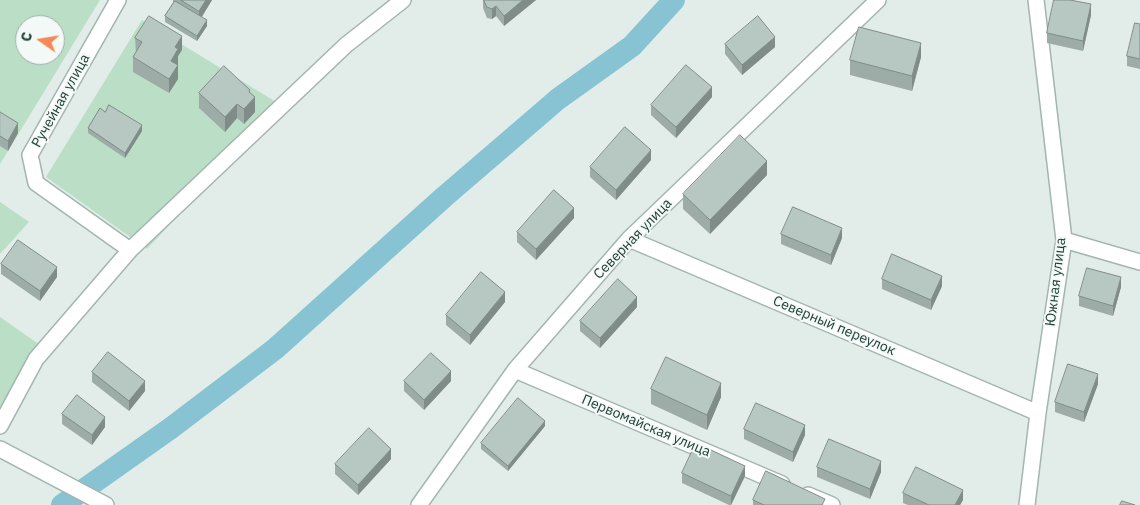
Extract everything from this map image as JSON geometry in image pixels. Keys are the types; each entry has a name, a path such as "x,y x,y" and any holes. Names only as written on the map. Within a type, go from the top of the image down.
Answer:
{"street":[{"name":"Ручейная улица","path":"118,0 30,155 36,184 130,250"},
{"path":"0,426 36,359 130,250 346,45 403,0"},
{"name":"Северная улица","path":"419,505 515,370 629,239 878,0"},
{"name":"Южная улица","path":"1027,505 1038,413 1064,240 1036,0"},
{"name":"Северный переулок","path":"629,239 1038,413"},
{"path":"1064,240 1140,262"},
{"name":"Первомайская улица","path":"515,370 832,505"},
{"path":"0,449 106,505"}],"green space":[{"path":"0,0 100,0 65,57 65,15 15,15 15,65 60,65 0,164"},
{"path":"142,20 281,105 147,249 46,177"},
{"path":"0,202 29,222 0,254"},
{"path":"0,317 43,347 0,413"}],"building":[{"path":"181,0 206,0 199,11"},
{"path":"484,0 523,0 504,16 496,6 492,9 487,7"},
{"path":"1054,0 1070,0 1091,4 1083,41 1047,33"},
{"path":"175,1 207,20 197,36 165,16"},
{"path":"149,16 182,36 175,47 178,49 171,61 178,65 169,79 133,57 142,42 135,38"},
{"path":"758,16 775,37 742,65 725,44"},
{"path":"1135,23 1140,24 1140,59 1127,56"},
{"path":"859,27 921,43 912,76 850,60"},
{"path":"686,65 712,87 676,127 651,105"},
{"path":"224,66 255,97 244,109 237,104 225,117 199,93"},
{"path":"109,105 142,125 125,153 88,128 100,108 105,112"},
{"path":"0,112 18,123 8,141 0,136"},
{"path":"625,127 651,150 616,190 590,167"},
{"path":"740,135 767,161 710,220 683,194"},
{"path":"554,190 574,208 536,249 517,232"},
{"path":"793,207 842,228 831,255 781,234"},
{"path":"18,240 57,267 40,291 1,264"},
{"path":"892,254 942,276 931,300 882,279"},
{"path":"1087,268 1121,277 1113,306 1079,296"},
{"path":"481,272 505,292 470,335 446,315"},
{"path":"618,279 637,297 600,338 580,321"},
{"path":"108,352 145,381 129,401 92,372"},
{"path":"431,353 451,371 424,400 404,381"},
{"path":"666,357 721,383 707,415 651,389"},
{"path":"1068,364 1098,374 1084,412 1055,402"},
{"path":"77,395 105,417 92,435 62,414"},
{"path":"518,398 545,421 508,466 481,443"},
{"path":"756,403 805,425 793,452 744,429"},
{"path":"369,428 391,449 358,485 335,464"},
{"path":"829,439 881,461 870,489 817,467"},
{"path":"696,443 745,466 731,496 682,473"},
{"path":"916,467 963,490 955,505 929,505 903,493"},
{"path":"766,471 825,499 822,505 764,505 753,500"},
{"path":"1122,501 1135,505 1120,505"}],"waterway":[{"path":"62,505 171,428 275,349 444,197 558,99 632,46 674,0"}]}
